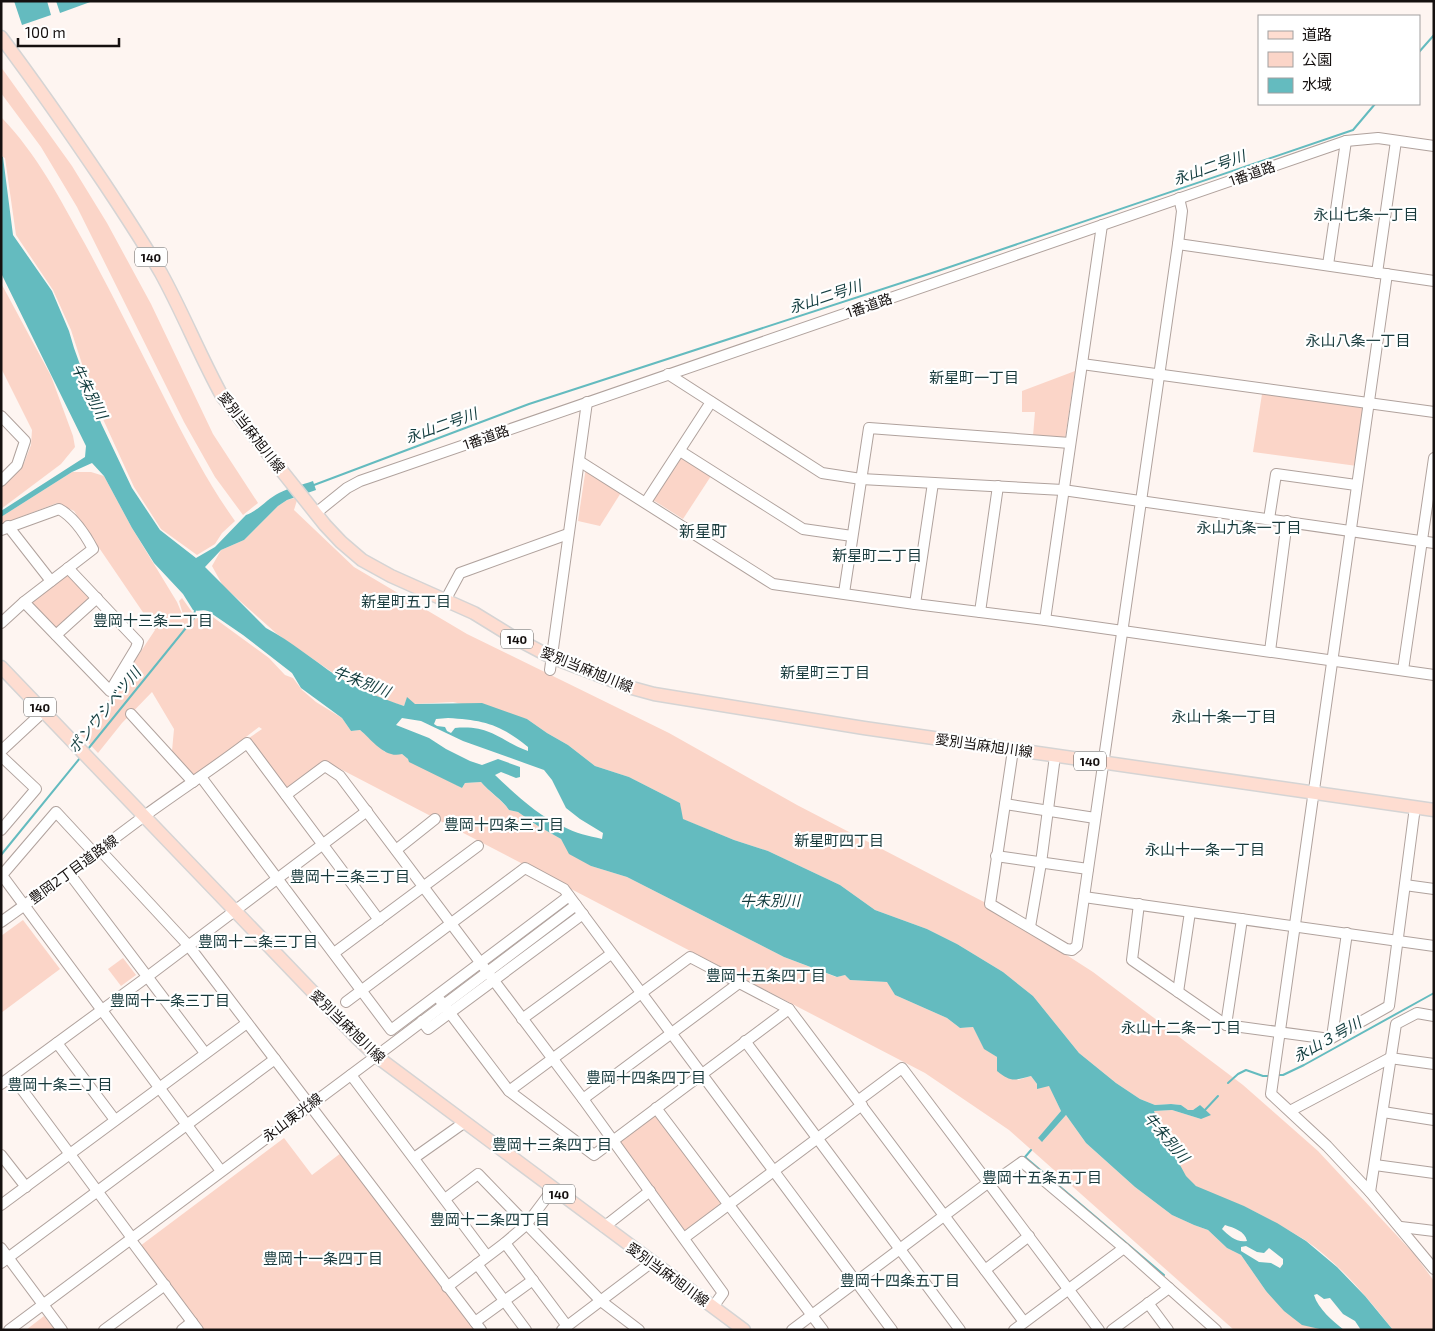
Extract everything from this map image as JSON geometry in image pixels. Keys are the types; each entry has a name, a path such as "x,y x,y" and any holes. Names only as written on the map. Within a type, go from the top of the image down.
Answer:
{"main road":[{"name":"愛別当麻旭川線","path":"1,37 66,126 140,238 179,308 209,373 222,396 341,542 362,560 391,576 474,613 551,657 632,688 674,698 1012,750 1434,810"},
{"name":"愛別当麻旭川線","path":"1,667 376,1056 744,1330"}],"street":[{"name":"1番道路","path":"316,513 347,488 360,481 1346,141 1378,138 1434,146"},
{"path":"1328,265 1346,141"},
{"path":"1396,141 1368,404 1271,1094 1370,1192 1401,1226 1406,1236 1434,1269"},
{"path":"1012,750 990,904 1066,949 1074,949 1077,946 1104,763 1178,244 1182,211 1179,198"},
{"path":"1045,620 1102,225"},
{"path":"1178,244 1434,281"},
{"path":"1082,364 1434,412"},
{"path":"668,374 822,473 861,479 1063,490 1434,543"},
{"path":"550,670 586,402"},
{"path":"646,502 711,402"},
{"path":"1,416 25,441 17,465 1,480"},
{"path":"844,593 869,428 1070,443"},
{"path":"680,451 802,529 852,536"},
{"path":"1403,670 1434,458"},
{"path":"579,461 773,584 1434,675"},
{"path":"1269,519 1276,474 1356,485"},
{"path":"915,604 933,483"},
{"path":"980,612 998,486"},
{"path":"3,618 93,549 68,514 59,508 5,528 51,581"},
{"path":"1270,651 1287,521"},
{"path":"446,599 460,572 568,534"},
{"path":"24,602 110,691 138,642 68,568"},
{"path":"56,635 97,598"},
{"path":"1,751 44,711"},
{"path":"132,714 197,780 278,878 391,1030 569,896"},
{"name":"豊岡2丁目道路線","path":"1,922 246,743 286,795"},
{"path":"1,756 36,789 1,830"},
{"path":"1030,927 1041,863 1055,756"},
{"path":"379,920 286,795 325,766 340,776 367,811 583,1099 684,1238 723,1293 713,1307"},
{"path":"1005,804 1095,818"},
{"path":"1139,904 1132,960 1226,1024 1330,1039 1389,1006 1415,807"},
{"path":"1,1084 148,977 367,811"},
{"path":"220,1171 2,875 56,812 98,852 188,945 478,1326 504,1301 533,1280"},
{"path":"396,850 435,820"},
{"path":"334,953 478,846"},
{"path":"996,856 1088,870"},
{"path":"346,1002 525,868 564,889 892,1330"},
{"path":"69,873 206,1053"},
{"path":"1404,885 1434,889"},
{"path":"1084,897 1434,946"},
{"name":"永山東光線","path":"9,1330 576,905"},
{"path":"1178,992 1190,912"},
{"path":"422,1021 428,1029 583,914"},
{"path":"1226,1024 1242,919"},
{"path":"525,929 538,947"},
{"path":"1332,1037 1347,933"},
{"path":"522,1019 611,954"},
{"path":"510,1091 690,957 789,1009 1024,1322"},
{"path":"583,1099 739,983"},
{"path":"436,995 510,1091 594,1155 789,1009"},
{"path":"1370,1192 1376,1165 1396,1024 1417,1014 1434,1016"},
{"path":"1,1205 246,1023"},
{"path":"745,1041 960,1330"},
{"path":"57,1043 116,1120"},
{"path":"1290,1111 1390,1058 1434,1064"},
{"path":"5,1260 275,1059"},
{"path":"684,1238 818,1138 902,1068 1099,1330"},
{"path":"351,1075 487,1256"},
{"path":"12,1076 195,1326 182,1330"},
{"path":"656,1108 823,1330"},
{"path":"1383,1112 1434,1120"},
{"path":"414,1158 465,1122"},
{"path":"1,1155 26,1187"},
{"path":"792,1330 900,1248 1022,1162 1124,1248 1216,1330"},
{"path":"1376,1165 1434,1173"},
{"path":"445,1198 478,1174 601,1301 627,1326 639,1330"},
{"path":"447,1286 505,1243 526,1224 553,1189"},
{"path":"604,1227 650,1191"},
{"path":"1401,1226 1434,1231"},
{"path":"985,1270 1029,1236"},
{"path":"505,1243 533,1280 565,1328 652,1262"},
{"path":"1,1248 5,1260 43,1304 62,1330"},
{"path":"1014,1330 1124,1248"},
{"path":"477,1264 526,1330"},
{"path":"104,1330 165,1285"},
{"path":"1112,1330 1169,1288"},
{"path":"1148,1303 1168,1330"}],"green space":[{"path":"1,67 72,166 107,223 151,304 213,434 258,503 243,515 215,477 184,422 77,207 41,147 1,93"},
{"path":"1,117 26,146 57,194 194,454 217,495 235,521 222,533 215,544 197,555 161,529 134,487 92,395 71,330 53,290 16,235 5,158 1,156"},
{"path":"1,283 51,376 73,436 75,447 61,464 1,509 1,487 24,463 31,445 32,430 1,368"},
{"path":"1075,371 1065,439 1033,436 1035,412 1022,412 1022,391"},
{"path":"1262,394 1364,408 1357,466 1253,452"},
{"path":"682,457 711,476 683,519 653,500"},
{"path":"586,467 622,491 600,526 578,521"},
{"path":"72,472 91,472 104,476 132,528 177,602 185,621 179,601 182,598 192,612 200,614 206,612 269,658 285,675 293,678 302,690 316,702 342,718 351,731 360,730 385,752 402,754 462,788 465,783 481,782 509,810 518,812 561,839 565,845 591,866 627,877 784,957 836,977 845,975 850,980 888,982 895,995 947,1018 960,1028 973,1027 984,1048 997,1057 1018,1080 1031,1076 1037,1084 1049,1085 1061,1111 1038,1139 1043,1141 1066,1115 1086,1143 1135,1187 1172,1215 1208,1230 1227,1248 1241,1255 1266,1291 1324,1330 1234,1330 1009,1130 925,1073 325,761 286,795 249,738 262,729 259,727 195,776 172,751 174,729 152,692 122,723 98,753 81,735 108,701 155,630 74,511 57,503 18,518 1,527 1,517"},
{"path":"298,497 294,510 354,567 467,634 669,733 797,805 984,902 1093,972 1243,1085 1318,1151 1415,1255 1434,1281 1434,1330 1393,1330 1363,1293 1318,1249 1261,1215 1197,1187 1185,1176 1176,1161 1154,1111 1172,1110 1201,1119 1200,1105 1193,1110 1188,1110 1181,1105 1155,1105 1140,1099 1116,1083 1079,1053 1033,996 1003,972 957,944 927,929 875,910 840,885 768,851 734,840 682,819 680,803 629,777 595,766 568,745 527,719 453,702 414,704 407,698 404,706 379,698 339,677 277,634 223,586 212,566 221,550 244,540 278,506 287,500"},
{"path":"68,573 92,599 58,630 30,602"},
{"path":"23,920 60,969 1,1013 1,936"},
{"path":"123,958 136,975 121,986 108,969"},
{"path":"656,1108 729,1205 684,1238 613,1140"},
{"path":"284,1138 312,1175 341,1153 475,1330 203,1330 140,1246"},
{"path":"44,1316 55,1330 26,1330"}],"water":[{"path":"14,1 47,1 51,15 22,25"},
{"path":"56,1 93,1 60,13"},
{"name":"牛朱別川","path":"1,156 3,157 13,235 52,291 69,331 101,423 132,488 160,530 196,558 215,547 246,515 255,511 275,496 313,481 316,490 287,500 278,506 244,540 221,550 205,567 266,628 345,681 369,693 404,706 407,697 415,704 482,703 527,719 568,745 595,766 629,777 680,803 683,819 734,840 768,851 840,885 875,910 927,929 957,944 1003,972 1033,996 1079,1053 1116,1083 1140,1099 1155,1105 1181,1105 1188,1110 1193,1110 1200,1105 1211,1115 1201,1119 1172,1110 1154,1111 1162,1132 1186,1176 1196,1186 1244,1206 1306,1241 1337,1267 1365,1296 1393,1330 1361,1330 1355,1321 1343,1314 1330,1298 1324,1299 1317,1294 1314,1295 1322,1310 1344,1330 1324,1330 1302,1325 1284,1311 1266,1291 1241,1255 1227,1248 1208,1230 1172,1215 1135,1187 1086,1143 1066,1115 1042,1142 1038,1138 1061,1111 1049,1086 1037,1089 1037,1084 1031,1076 1012,1080 997,1071 997,1057 984,1049 973,1027 960,1028 947,1018 895,995 887,982 850,980 845,975 837,977 784,957 627,877 591,866 569,854 561,839 518,812 509,810 481,782 465,783 462,788 409,762 402,754 390,754 384,751 360,730 351,731 342,718 301,688 292,673 243,635 208,611 193,610 183,594 154,563 132,528 104,476 92,463 72,472 1,517 1,511 85,457 86,446 1,273","holes":["402,718 421,721 463,741 544,770 552,780 566,808 603,833 602,839 573,831 545,817 495,775 501,772 516,778 520,777 520,767 498,759 482,765 470,761 429,738 396,725","436,719 460,719 481,722 500,728 528,747 528,751 494,734 478,729 455,728 451,733 445,727 434,724","1225,1225 1242,1232 1247,1241 1237,1240 1222,1229","1246,1246 1257,1252 1264,1253 1269,1248 1283,1259 1283,1264 1280,1268 1271,1263 1259,1262 1241,1251 1241,1247"]}],"waterway":[{"name":"永山二号川","path":"1420,51 1434,35"},
{"name":"永山二号川","path":"314,485 529,404 938,271 1353,130 1374,105"},
{"name":"ポンウシベツ川","path":"88,749 194,618 195,609"},
{"name":"ポンウシベツ川","path":"1,855 80,758"},
{"name":"永山３号川","path":"1277,1075 1283,1075 1304,1065 1434,993"},
{"name":"永山３号川","path":"1228,1083 1246,1070 1263,1076 1270,1076"},
{"name":"永山３号川","path":"1204,1111 1218,1096"},
{"path":"1031,1150 1025,1157 1164,1275"}],"district":[{"name":"永山七条一丁目","path":"1366,214"},
{"name":"永山八条一丁目","path":"1358,340"},
{"name":"新星町一丁目","path":"974,377"},
{"name":"永山九条一丁目","path":"1249,527"},
{"name":"新星町","path":"703,530"},
{"name":"新星町二丁目","path":"877,555"},
{"name":"新星町五丁目","path":"406,601"},
{"name":"豊岡十三条二丁目","path":"153,620"},
{"name":"新星町三丁目","path":"825,672"},
{"name":"永山十条一丁目","path":"1224,716"},
{"name":"豊岡十四条三丁目","path":"504,824"},
{"name":"新星町四丁目","path":"839,840"},
{"name":"永山十一条一丁目","path":"1205,849"},
{"name":"豊岡十三条三丁目","path":"350,876"},
{"name":"豊岡十二条三丁目","path":"258,941"},
{"name":"豊岡十五条四丁目","path":"766,975"},
{"name":"豊岡十一条三丁目","path":"170,1000"},
{"name":"永山十二条一丁目","path":"1181,1027"},
{"name":"豊岡十四条四丁目","path":"646,1077"},
{"name":"豊岡十条三丁目","path":"60,1084"},
{"name":"豊岡十三条四丁目","path":"552,1144"},
{"name":"豊岡十五条五丁目","path":"1042,1177"},
{"name":"豊岡十二条四丁目","path":"490,1219"},
{"name":"豊岡十一条四丁目","path":"323,1258"},
{"name":"豊岡十四条五丁目","path":"900,1280"}]}
